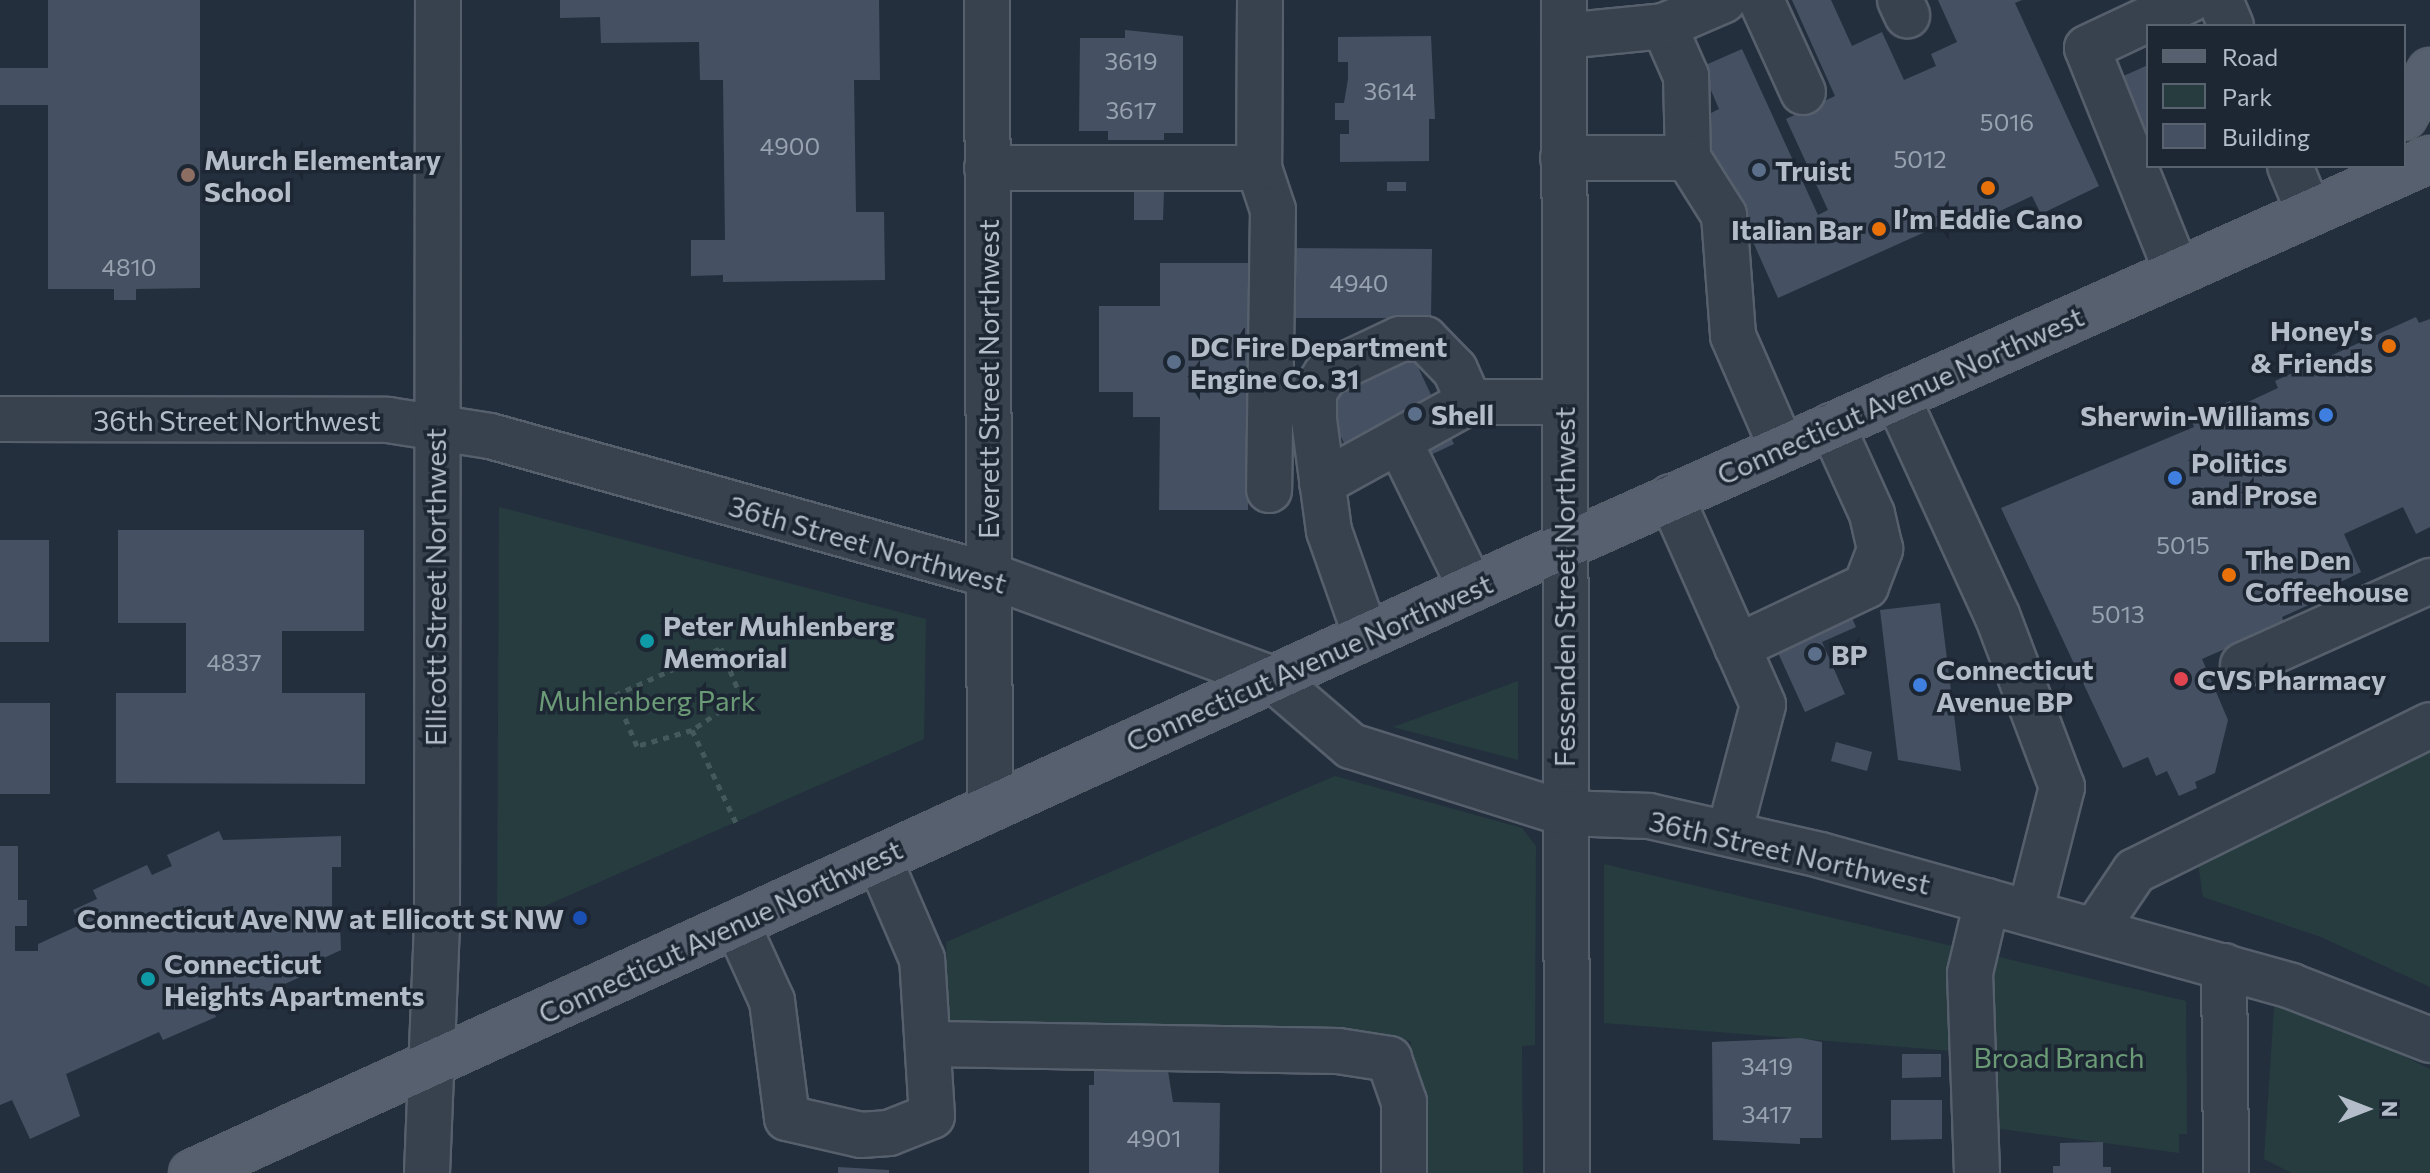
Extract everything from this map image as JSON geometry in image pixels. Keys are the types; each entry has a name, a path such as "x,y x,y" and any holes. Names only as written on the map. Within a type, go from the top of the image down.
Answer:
{"main road":[{"path":"2406,113 2430,71"},
{"name":"Connecticut Avenue Northwest","path":"2406,166 2430,159"},
{"name":"Connecticut Avenue Northwest","path":"192,1173 1671,497 2309,212 2370,177 2400,168"}],"street":[{"name":"Ellicott Street Northwest","path":"427,1173 437,929 435,424 438,0"},
{"name":"Everett Street Northwest","path":"987,0 990,807"},
{"path":"1260,0 1259,168 1273,210 1269,490"},
{"path":"1564,18 1664,26 1724,0"},
{"path":"1761,0 1803,92"},
{"path":"2177,272 2087,48 2189,0"},
{"path":"2220,0 2230,24"},
{"name":"Fessenden Street Northwest","path":"1564,18 1567,1173"},
{"path":"1664,26 1686,76 1688,158 1724,215 1733,336 1782,448"},
{"path":"1563,158 1688,158"},
{"path":"987,168 1259,168"},
{"path":"2291,168 2309,212"},
{"path":"1366,636 1329,531 1314,392 1326,374 1400,339 1425,339 1455,370 1469,402"},
{"path":"1897,397 1997,615 2062,787 2030,913"},
{"path":"1322,483 1469,402 1563,402"},
{"name":"36th Street Northwest","path":"0,419 435,424 989,575 1273,679 1351,746 1564,813 1649,816 1987,901 2335,1000 2430,1040"},
{"path":"1737,647 1866,586 1880,549 1872,514 1832,426"},
{"path":"1399,441 1471,588"},
{"path":"1671,497 1763,705 1729,834"},
{"path":"2243,665 2427,590"},
{"path":"2095,930 2135,871 2430,725"},
{"path":"737,924 772,1001 787,1118 861,1135 889,1133 932,1116 931,1044 922,959 879,859"},
{"path":"1977,1173 1970,973 1987,901"},
{"path":"2224,966 2226,1173"},
{"path":"931,1044 1338,1051 1389,1059 1404,1102 1404,1173"}],"path":[{"path":"721,648 741,697 692,730 637,746 615,695 721,648"},
{"path":"692,730 738,827"}],"green space":[{"name":"Muhlenberg Park","path":"499,507 926,619 924,739 497,927"},
{"path":"1518,681 1518,760 1393,727"},
{"path":"2430,746 2430,987 2321,937 2203,897 2198,863"},
{"path":"1335,776 1522,828 1536,846 1535,1045 1522,1046 1523,1173 1412,1173 1411,1041 949,1026 946,942"},
{"name":"Broad Branch","path":"1604,864 2186,1001 2187,1134 2179,1134 2179,1153 1986,1127 1978,1053 1604,1023"},
{"path":"2275,993 2430,1069 2430,1173 2292,1173 2264,1159"}],"building":[{"path":"48,0 200,0 200,288 136,289 136,300 114,300 114,289 48,289 48,105 0,105 0,68 48,68"},
{"path":"560,0 879,0 880,80 854,80 856,212 884,212 885,280 723,282 723,275 691,276 691,240 725,240 723,80 700,80 699,42 601,43 600,17 560,18"},
{"path":"1792,0 1831,0 1852,46 1882,32 1904,80 1936,66 1931,54 1957,42 1938,0 2022,0 2015,3 2099,186 2041,214 2032,196 1970,225 1965,214 1778,298 1701,125 1701,118 1719,109 1701,67 1742,49 1818,215 1828,210 1786,119 1835,96"},
{"path":"1125,30 1183,36 1183,133 1164,133 1164,140 1108,140 1108,131 1079,131 1080,38 1125,38"},
{"path":"1431,36 1435,119 1429,119 1429,161 1340,162 1340,134 1349,134 1349,120 1335,120 1335,103 1344,103 1348,79 1348,62 1338,62 1338,37"},
{"path":"2146,66 2146,129 2132,136 2108,83"},
{"path":"1387,182 1406,182 1406,191 1387,191"},
{"path":"1134,190 1164,190 1163,220 1134,220"},
{"path":"1286,248 1432,249 1431,318 1286,318"},
{"name":"DC Fire Department Engine Co. 31","path":"1160,263 1249,263 1249,279 1255,279 1255,332 1249,332 1248,510 1159,510 1160,417 1133,417 1133,392 1099,392 1099,306 1160,306"},
{"path":"2416,317 2419,323 2430,319 2430,527 2416,534 2403,507 2344,534 2361,572 2322,591 2313,603 2282,617 2284,623 2202,659 2228,720 2215,773 2195,782 2197,788 2179,796 2167,771 2156,776 2148,757 2123,768 2001,508 2194,427 2191,419 2230,401 2235,408 2278,388 2275,381"},
{"path":"1411,352 1454,444 1364,486 1321,394"},
{"path":"118,530 364,530 364,631 282,631 282,693 365,693 365,784 116,783 116,693 186,693 186,623 118,623"},
{"path":"0,540 49,540 49,642 0,642"},
{"path":"1839,589 1856,627 1822,642 1845,694 1805,712 1764,622"},
{"name":"Connecticut Avenue BP","path":"1940,603 1961,771 1898,760 1880,610"},
{"path":"0,703 50,703 50,794 0,794"},
{"path":"1836,742 1872,752 1867,771 1831,761"},
{"name":"Connecticut Heights Apartments","path":"219,831 223,840 341,836 341,867 332,867 332,924 340,924 341,950 311,964 314,971 262,994 259,988 212,1008 216,1017 163,1040 159,1032 66,1074 80,1116 30,1139 12,1100 0,1105 0,846 18,846 18,900 27,900 27,926 15,926 15,951 38,951 38,944 80,925 73,910 97,899 93,890 147,865 152,875 172,866 167,855"},
{"path":"1801,1038 1822,1042 1822,1138 1800,1138 1800,1144 1713,1140 1712,1042"},
{"path":"1902,1054 1941,1054 1941,1077 1902,1078"},
{"path":"1094,1069 1168,1071 1173,1102 1220,1103 1219,1173 1089,1173 1089,1085 1094,1085"},
{"path":"1891,1100 1942,1100 1942,1139 1891,1140"},
{"path":"2103,1142 2103,1167 2111,1167 2111,1173 2053,1173 2053,1166 2060,1166 2060,1143"},
{"path":"838,1167 889,1170 889,1173 838,1173"}],"place":[{"name":"Truist","path":"1759,170"},
{"name":"Murch Elementary School","path":"188,175"},
{"name":"I’m Eddie Cano","path":"1988,188"},
{"name":"Italian Bar","path":"1879,229"},
{"name":"Honey's & Friends","path":"2389,346"},
{"name":"DC Fire Department Engine Co. 31","path":"1174,362"},
{"name":"Shell","path":"1415,414"},
{"name":"Sherwin-Williams","path":"2326,415"},
{"name":"Politics and Prose","path":"2175,478"},
{"name":"The Den Coffeehouse","path":"2229,575"},
{"name":"Peter Muhlenberg Memorial","path":"647,641"},
{"name":"BP","path":"1815,654"},
{"name":"CVS Pharmacy","path":"2181,679"},
{"name":"Connecticut Avenue BP","path":"1920,685"},
{"name":"Connecticut Ave NW at Ellicott St NW","path":"580,918"},
{"name":"Connecticut Heights Apartments","path":"148,979"}]}
